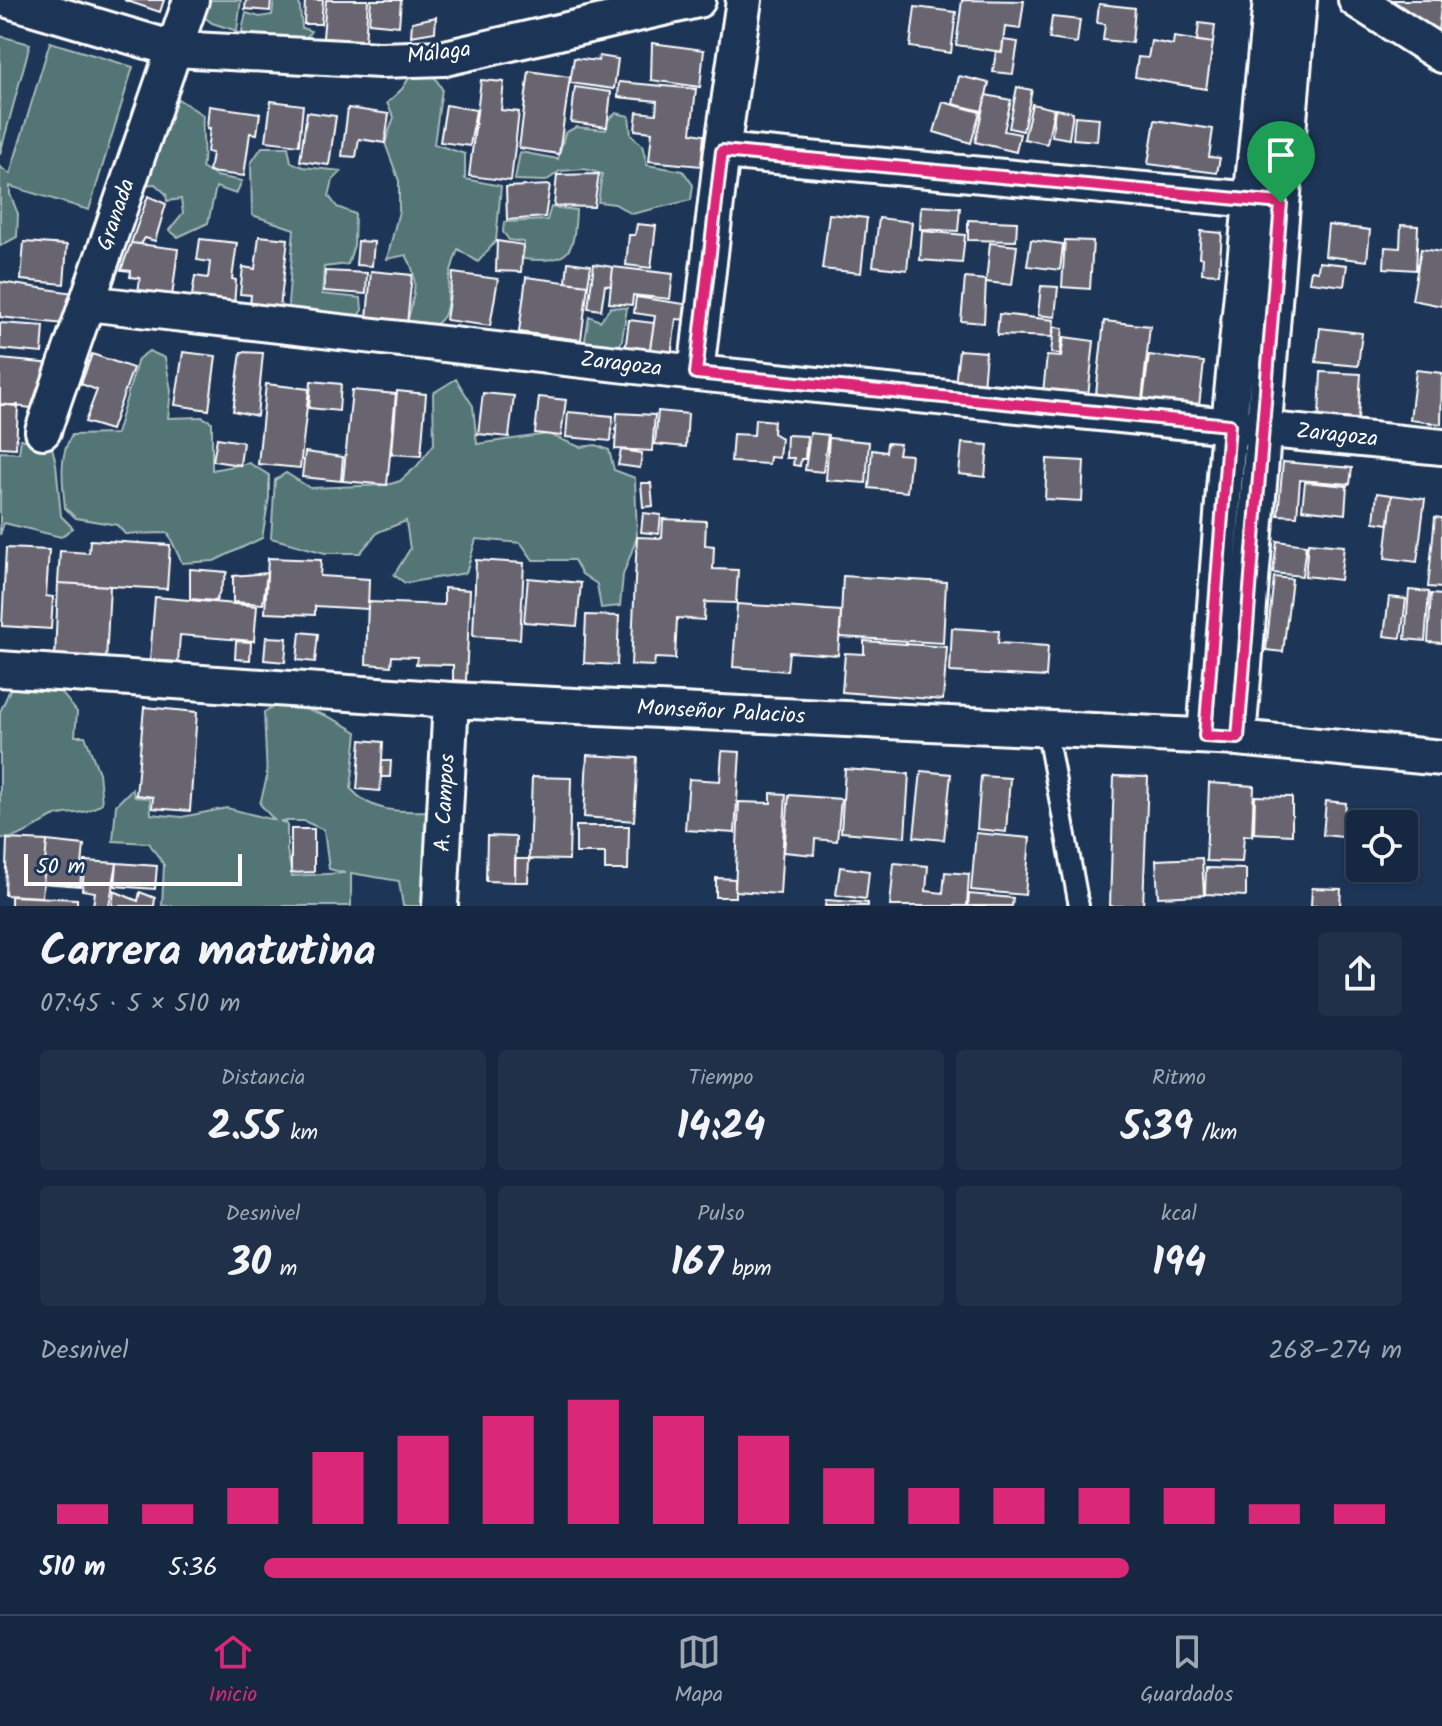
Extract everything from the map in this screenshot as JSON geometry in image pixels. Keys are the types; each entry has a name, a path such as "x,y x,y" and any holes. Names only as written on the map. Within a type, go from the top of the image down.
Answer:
{"street":[{"name":"Málaga","path":"8,0 174,49 380,60 445,58 698,0"},
{"name":"Granada","path":"43,431 191,0"},
{"path":"696,373 722,151 744,0"},
{"path":"1267,202 1271,0"},
{"path":"1222,737 1245,426 1267,202 1299,0"},
{"path":"1356,0 1442,55"},
{"path":"722,151 1267,202"},
{"name":"Zaragoza","path":"87,303 696,373 1442,447"},
{"name":"Monseñor Palacios","path":"0,669 451,700 1222,737 1442,758"},
{"name":"A. Campos","path":"440,906 451,700"}],"lane":[{"path":"1046,728 1079,906"}],"green space":[{"path":"198,0 241,0 237,31 212,23 195,10"},
{"path":"274,0 299,0 302,28 311,31 304,41 240,39 246,13 260,17 272,15"},
{"path":"0,36 30,44 0,154"},
{"path":"50,42 133,67 89,210 10,186 18,214 17,237 0,246 0,167 10,174"},
{"path":"431,71 442,89 434,144 465,154 465,179 501,186 496,241 478,262 458,249 450,275 444,316 420,333 408,320 414,287 410,263 406,255 387,259 399,211 399,181 385,143 394,117 387,103 402,89 413,72"},
{"path":"178,99 203,115 202,168 216,176 242,181 236,194 216,187 208,223 178,237 169,230 183,213 181,199 167,201 166,194 155,184 137,185 161,100"},
{"path":"616,113 629,116 631,135 642,145 647,165 683,171 693,185 691,200 632,214 615,204 598,202 602,174 585,169 560,171 546,181 515,180 520,152 558,159 565,133 576,127 606,130 607,121"},
{"path":"262,147 288,147 291,162 303,167 342,171 333,180 329,196 337,207 355,214 354,245 348,264 324,267 322,294 361,298 362,310 353,323 296,320 288,304 294,229 252,215 251,163"},
{"path":"551,207 576,210 571,246 560,257 523,259 524,242 509,240 503,232 504,222 547,220"},
{"path":"611,307 627,308 617,351 584,346 589,316 600,321"},
{"path":"149,351 165,358 171,390 168,418 202,417 212,422 212,470 249,463 269,475 269,498 262,538 214,561 182,563 168,533 125,534 117,525 76,518 65,508 62,470 72,435 116,434 138,359"},
{"path":"456,379 473,406 477,444 548,434 580,447 596,445 609,450 614,470 635,478 637,537 623,575 620,606 601,608 597,584 582,574 574,560 533,560 521,543 476,539 466,573 405,583 394,575 410,549 406,521 378,532 360,553 325,553 271,538 275,480 286,473 310,488 387,485 400,481 434,444 433,393"},
{"path":"21,439 52,447 61,516 73,528 61,537 4,523 0,535 0,452 19,453"},
{"path":"53,682 77,712 75,736 85,736 99,773 102,803 87,811 53,817 14,837 0,838 0,712 12,685"},
{"path":"277,705 309,710 357,732 351,789 377,807 397,811 429,811 427,906 403,906 399,881 351,873 351,906 162,906 164,865 149,843 113,841 116,805 132,789 135,797 150,798 151,814 182,817 227,808 274,820 260,804 267,777 264,712","holes":["280,821 304,821 324,830 329,869 345,873 292,876 287,850 287,824"]}],"building":[{"path":"124,0 164,0 160,12"},
{"path":"246,0 271,0 270,11 245,9"},
{"path":"305,0 323,0 321,24 304,24"},
{"path":"326,0 368,0 365,42 323,38"},
{"path":"371,0 401,0 399,26 369,23"},
{"path":"962,0 1024,1 1020,29 1005,27 1002,52 956,45"},
{"path":"1392,0 1442,0 1438,31"},
{"path":"1099,4 1135,8 1132,43 1103,40 1105,24 1097,23"},
{"path":"915,7 956,12 951,53 910,47"},
{"path":"436,17 435,32 411,36 412,22"},
{"path":"1052,17 1080,20 1077,43 1049,39"},
{"path":"1199,23 1215,25 1213,43 1197,41"},
{"path":"1174,37 1213,43 1206,89 1135,77 1138,57 1148,58 1151,41 1173,45"},
{"path":"1003,40 1018,42 1013,74 993,72 996,51 1002,52"},
{"path":"652,43 704,50 700,87 651,80"},
{"path":"599,56 618,59 614,89 570,83 574,58 598,61"},
{"path":"529,71 570,77 559,154 519,148"},
{"path":"959,76 989,83 982,111 953,104"},
{"path":"481,80 504,82 501,110 519,112 511,181 469,176"},
{"path":"619,82 696,89 691,133 704,135 701,166 649,161 652,132 635,130 637,112 656,114 657,101 618,97"},
{"path":"575,87 611,92 607,127 571,122"},
{"path":"1017,87 1032,90 1023,131 1009,128"},
{"path":"986,95 1011,100 1004,131 1020,134 1016,152 975,142"},
{"path":"271,101 303,105 299,145 266,141"},
{"path":"943,102 980,112 971,143 934,132"},
{"path":"1032,104 1054,109 1047,144 1024,139"},
{"path":"446,105 476,110 470,146 440,142"},
{"path":"209,106 260,113 257,134 250,133 244,176 209,172 212,153 207,152"},
{"path":"348,108 389,114 385,143 359,139 356,157 342,156"},
{"path":"1055,109 1073,112 1069,139 1052,136"},
{"path":"307,112 336,116 329,165 300,161"},
{"path":"1075,116 1099,118 1097,141 1073,139"},
{"path":"1155,120 1213,129 1209,157 1220,158 1217,173 1148,164"},
{"path":"599,174 594,207 554,206 557,175"},
{"path":"550,185 545,217 507,220 506,187"},
{"path":"148,196 166,204 155,241 145,238 141,244 131,243"},
{"path":"921,206 960,208 958,231 920,229"},
{"path":"829,214 867,218 861,273 822,269"},
{"path":"879,218 912,222 907,270 873,266"},
{"path":"968,220 1017,222 1016,241 968,240"},
{"path":"637,224 656,226 651,268 626,265 629,235 635,235"},
{"path":"1328,225 1370,230 1367,261 1325,256"},
{"path":"1401,225 1418,226 1416,270 1384,268 1385,247 1400,248"},
{"path":"922,231 965,235 962,263 920,260"},
{"path":"1201,231 1222,233 1219,274 1202,273 1203,258 1199,257"},
{"path":"259,236 288,239 280,308 250,305 251,295 240,294 243,267 255,269"},
{"path":"200,239 237,243 232,279 236,280 234,306 191,302 195,276 208,278 210,262 197,260"},
{"path":"1031,240 1063,244 1060,270 1027,266"},
{"path":"1065,240 1093,241 1090,289 1062,287"},
{"path":"358,241 374,242 372,266 356,265"},
{"path":"497,241 523,245 521,272 496,271"},
{"path":"24,242 67,245 64,284 21,280"},
{"path":"131,243 178,249 172,297 138,293 140,278 130,277 131,271 121,270"},
{"path":"990,243 1017,246 1012,285 986,282"},
{"path":"1421,249 1442,252 1442,306 1412,300"},
{"path":"568,262 591,265 588,285 566,282"},
{"path":"1319,262 1347,265 1344,286 1309,282 1311,270 1318,271"},
{"path":"594,264 613,267 611,286 605,285 601,310 588,308"},
{"path":"613,267 673,274 670,299 633,295 632,305 609,303"},
{"path":"325,271 367,273 366,294 324,291"},
{"path":"371,271 412,275 407,324 367,319"},
{"path":"453,273 498,279 490,326 446,320"},
{"path":"526,277 588,285 581,340 519,332"},
{"path":"965,278 986,280 984,323 961,321"},
{"path":"0,282 74,293 64,324 0,317"},
{"path":"1041,286 1058,287 1055,317 1038,315"},
{"path":"636,297 691,305 689,320 676,319 670,364 649,355 655,316 634,313"},
{"path":"999,314 1054,320 1052,337 997,335"},
{"path":"629,320 654,323 649,355 625,351"},
{"path":"1104,321 1150,326 1142,400 1096,394"},
{"path":"0,323 44,326 42,353 0,349"},
{"path":"1054,327 1063,328 1060,354 1051,353"},
{"path":"1320,328 1362,333 1358,366 1316,362"},
{"path":"1064,337 1094,341 1088,397 1043,392 1047,356 1061,357"},
{"path":"959,350 986,352 983,388 955,385"},
{"path":"183,352 216,356 209,410 175,405"},
{"path":"241,352 263,353 257,416 233,411"},
{"path":"92,354 133,368 111,430 85,422 97,390 81,384"},
{"path":"1149,355 1204,362 1199,406 1143,399"},
{"path":"0,359 54,364 52,384 40,383 31,408 0,404"},
{"path":"1416,370 1442,373 1441,424 1410,420"},
{"path":"1321,372 1361,374 1358,419 1319,417"},
{"path":"311,381 341,384 339,411 309,408"},
{"path":"266,384 309,389 300,468 258,464"},
{"path":"352,390 396,394 387,485 343,481"},
{"path":"397,391 426,394 421,456 392,454"},
{"path":"483,393 514,396 509,437 478,434"},
{"path":"539,397 566,400 561,436 535,433"},
{"path":"0,405 18,405 16,448 0,447"},
{"path":"658,411 688,414 686,447 655,444"},
{"path":"568,412 613,416 611,441 566,437"},
{"path":"617,413 655,415 652,451 615,449"},
{"path":"755,419 774,421 773,433 781,438 779,458 770,457 769,464 731,462 733,434 754,435"},
{"path":"810,433 828,435 823,472 805,470"},
{"path":"787,435 807,436 805,459 801,459 800,466 793,465 794,458 786,458"},
{"path":"217,438 243,442 240,465 213,461"},
{"path":"829,438 869,442 866,483 826,480"},
{"path":"887,443 900,444 898,454 911,455 907,492 869,488 872,450 886,452"},
{"path":"962,443 988,445 985,477 959,474"},
{"path":"621,450 642,453 640,468 618,465"},
{"path":"305,452 343,457 341,481 302,477"},
{"path":"1047,459 1084,461 1082,501 1045,499"},
{"path":"1283,462 1352,468 1350,484 1300,480 1297,516 1278,515"},
{"path":"1305,482 1347,486 1345,514 1302,509"},
{"path":"641,483 651,483 653,506 643,507"},
{"path":"1377,493 1392,495 1389,524 1374,522"},
{"path":"1392,495 1425,499 1417,562 1385,558"},
{"path":"643,513 661,515 659,534 641,532"},
{"path":"1435,517 1442,518 1442,588 1428,587"},
{"path":"663,519 706,521 705,545 714,546 713,569 738,570 736,603 705,602 704,620 677,618 675,659 655,658 654,666 631,665 637,537 662,538"},
{"path":"90,540 170,545 167,589 58,583 60,551 89,553"},
{"path":"1277,541 1306,545 1302,576 1273,573"},
{"path":"1308,543 1344,546 1340,580 1305,576"},
{"path":"6,548 49,550 46,596 53,597 51,629 2,626"},
{"path":"268,558 321,560 320,576 369,579 368,609 315,606 315,615 265,613"},
{"path":"476,560 524,563 520,639 473,636"},
{"path":"190,569 227,572 216,601 190,599"},
{"path":"267,573 263,604 233,602 233,576"},
{"path":"843,576 946,582 943,643 840,637"},
{"path":"1274,577 1292,579 1283,652 1266,650"},
{"path":"528,578 581,583 577,626 524,622"},
{"path":"58,583 110,586 106,662 55,659"},
{"path":"444,588 470,590 466,681 453,680 453,665 416,664 417,657 392,656 391,666 366,664 368,602 444,605"},
{"path":"1409,590 1429,592 1425,641 1405,639"},
{"path":"1431,594 1442,595 1442,643 1428,642"},
{"path":"155,597 257,606 254,641 180,635 178,662 150,660"},
{"path":"1389,597 1406,599 1401,638 1384,636"},
{"path":"737,604 841,611 838,655 789,652 787,671 733,667"},
{"path":"586,615 619,616 617,665 584,663"},
{"path":"952,628 999,631 998,643 1048,646 1046,677 950,672"},
{"path":"300,632 318,634 315,662 297,660"},
{"path":"266,637 287,638 285,662 264,660"},
{"path":"236,641 251,642 250,660 235,659"},
{"path":"864,641 947,647 943,700 842,692 845,653 864,654"},
{"path":"144,707 197,712 190,811 152,808 153,797 136,795"},
{"path":"361,740 383,742 380,791 357,789"},
{"path":"722,751 740,752 735,833 685,830 689,779 720,781"},
{"path":"587,755 638,758 634,821 584,817"},
{"path":"382,761 391,761 390,777 381,777"},
{"path":"845,769 909,774 905,837 841,832"},
{"path":"921,771 951,774 944,840 914,837"},
{"path":"981,776 1010,778 1006,832 977,829"},
{"path":"1114,776 1148,777 1143,906 1110,906"},
{"path":"532,777 571,778 569,860 529,859"},
{"path":"1209,783 1254,786 1252,836 1244,835 1242,862 1206,861"},
{"path":"771,793 786,794 780,894 735,891 739,802 771,803"},
{"path":"789,795 841,799 837,841 815,839 814,855 784,852"},
{"path":"1255,796 1292,797 1292,835 1254,833"},
{"path":"1326,801 1346,803 1343,837 1323,835"},
{"path":"576,826 629,826 628,870 605,870 605,853 576,853"},
{"path":"291,829 314,829 314,872 291,873"},
{"path":"976,833 1030,838 1025,895 971,890"},
{"path":"487,836 516,837 515,882 486,881"},
{"path":"7,839 47,841 42,897 5,895"},
{"path":"47,841 84,845 80,886 43,883"},
{"path":"1202,858 1204,895 1158,897 1156,860"},
{"path":"515,859 529,859 528,882 515,882"},
{"path":"85,861 117,863 109,906 93,906 95,892 82,890"},
{"path":"117,863 157,866 155,889 115,886"},
{"path":"894,863 928,866 926,891 943,893 945,872 969,874 967,906 890,906"},
{"path":"840,867 869,871 866,899 836,895"},
{"path":"1206,868 1246,869 1246,896 1205,894"},
{"path":"716,878 735,879 735,897 716,897"},
{"path":"1312,888 1341,889 1340,906 1311,906"},
{"path":"114,891 138,901 140,892 155,898 154,906 112,906"},
{"path":"969,894 1013,898 1012,906 968,906"},
{"path":"11,896 77,899 77,906 11,906"},
{"path":"826,900 868,903 868,906 825,906"}],"route":[{"path":"722,151 1281,203 1244,630 1238,738 1205,736 1229,425 696,373 722,151"}]}
